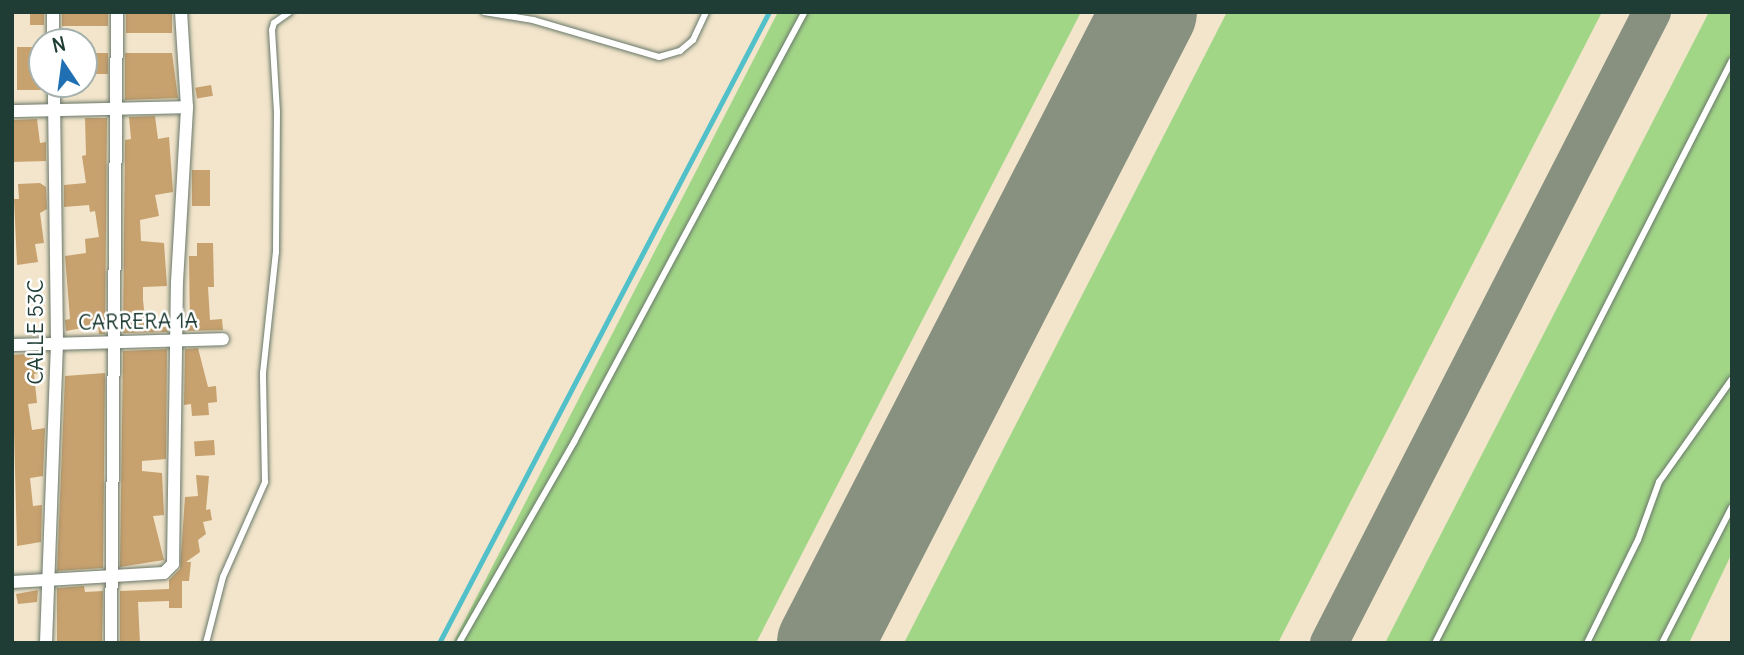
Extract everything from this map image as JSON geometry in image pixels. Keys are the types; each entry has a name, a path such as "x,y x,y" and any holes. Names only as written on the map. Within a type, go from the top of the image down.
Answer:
{"street":[{"path":"111,643 116,343 117,12"},
{"path":"12,582 113,578 170,569 177,458 176,341 187,107 181,12"},
{"name":"CALLE 53C","path":"46,643 57,343 54,98"},
{"path":"12,111 187,107"},
{"name":"CARRERA 1A","path":"12,345 223,339"}],"lane":[{"path":"206,643 223,577 265,482 263,373 276,252 277,112 272,30 274,23 290,12"},
{"path":"484,12 533,20 659,57 680,51 693,40 706,12"},
{"path":"459,643 574,442 805,12"},
{"path":"1435,643 1732,60"},
{"path":"1587,643 1638,540 1659,482 1732,379"},
{"path":"1662,643 1732,507"}],"green space":[{"path":"778,12 1081,12 756,643 453,643"},
{"path":"1227,12 1602,12 1278,643 904,643"},
{"path":"1709,12 1732,12 1732,553 1689,643 1385,643"}],"building":[{"path":"30,12 44,12 44,25 30,25"},
{"path":"62,12 108,12 108,26 62,26"},
{"path":"126,12 172,12 172,33 126,33"},
{"path":"17,47 28,47 28,90 17,90"},
{"path":"98,53 108,53 108,74 98,74"},
{"path":"125,53 172,53 178,98 125,100"},
{"path":"211,85 213,96 197,99 195,88"},
{"path":"155,116 158,139 169,137 173,192 155,195 159,216 140,220 141,241 164,243 167,286 143,287 143,300 146,329 166,327 168,332 123,333 125,140 131,139 129,117"},
{"path":"85,118 107,118 105,334 99,334 98,325 66,331 65,320 70,319 65,256 86,253 85,239 99,237 95,211 90,212 89,205 64,207 64,185 86,183 82,156 86,155"},
{"path":"37,119 40,143 46,142 46,161 12,162 12,120"},
{"path":"192,170 210,170 210,206 192,206"},
{"path":"40,183 46,187 47,209 40,213 44,243 35,244 38,262 17,265 14,199 19,199 18,184"},
{"path":"197,243 213,243 214,287 208,287 210,320 222,319 223,330 185,331 190,328 189,256 197,256"},
{"path":"198,348 208,387 216,386 217,402 208,403 209,415 192,416 191,404 184,405 185,349"},
{"path":"167,349 166,459 142,461 142,471 162,473 164,515 153,516 164,560 120,567 123,351"},
{"path":"38,353 40,373 34,374 37,403 28,404 32,430 45,428 43,476 30,478 33,506 42,505 41,542 17,546 12,355"},
{"path":"105,373 103,568 57,571 65,376"},
{"path":"214,440 215,455 195,456 194,441"},
{"path":"196,475 209,476 206,510 210,509 212,520 203,522 206,534 198,540 200,552 186,562 191,562 189,581 182,581 182,608 169,608 169,601 138,602 140,643 120,643 120,591 169,589 169,580 180,569 185,497 198,496"},
{"path":"84,586 85,592 103,591 102,643 57,643 57,588"},
{"path":"38,590 37,602 18,604 16,594"}],"waterway":[{"path":"439,643 769,12"}],"taxiway":[{"path":"1329,643 1652,12"}],"runway":[{"path":"825,643 1149,12"}]}
